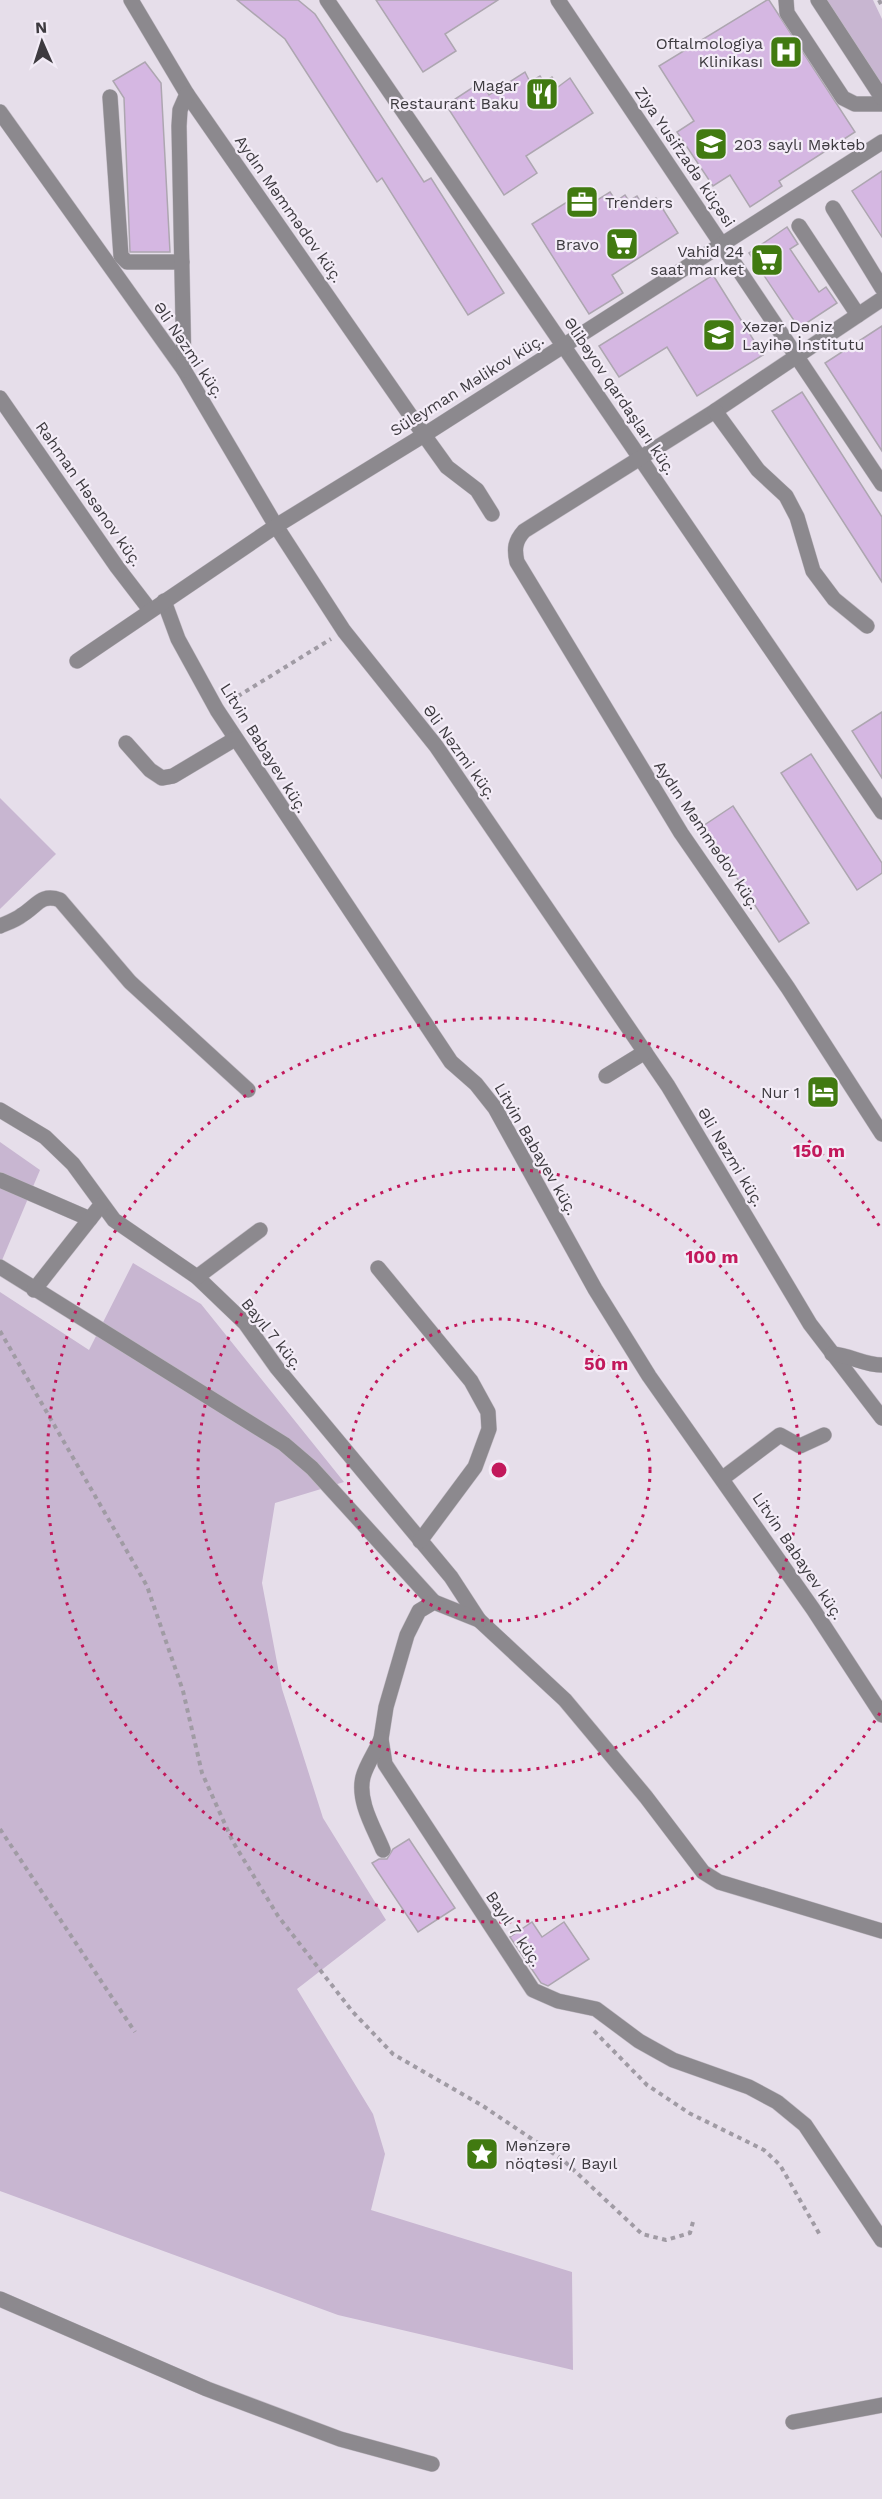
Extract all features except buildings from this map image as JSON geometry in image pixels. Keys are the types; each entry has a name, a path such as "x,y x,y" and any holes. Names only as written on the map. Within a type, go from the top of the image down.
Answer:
{"street":[{"name":"Aydın Məmmədov küç.","path":"131,0 187,94 424,435 447,467 477,490 492,514"},
{"name":"Əlibəyov qardaşları küç.","path":"327,0 882,812"},
{"name":"Ziya Yusifzadə küçəsi","path":"558,0 882,484"},
{"path":"786,0 787,13 843,98 855,104 882,104"},
{"path":"818,0 882,98"},
{"path":"184,370 179,126 180,110 187,94"},
{"path":"110,97 121,256 127,262 182,262"},
{"name":"Əli Nəzmi küç.","path":"0,112 184,370 276,526 344,631 436,746 668,1086 797,1304 832,1354 882,1418"},
{"name":"Süleyman Məlikov küç.","path":"77,661 276,526 723,246 882,142"},
{"path":"833,208 882,288"},
{"path":"799,226 858,315"},
{"path":"641,458 882,299"},
{"name":"Rəhman Həsənov küç.","path":"0,398 117,567 150,610"},
{"path":"715,411 758,470 786,496 796,517 813,570 834,598 867,626"},
{"name":"Aydın Məmmədov küç.","path":"641,458 524,531 518,538 514,549 517,562 649,783 882,1134"},
{"name":"Litvin Babayev küç.","path":"164,601 177,639 235,739 451,1062 476,1084 495,1108 595,1289 650,1376 723,1478 882,1715"},
{"path":"126,743 150,770 162,778 173,776 235,739"},
{"path":"0,926 23,915 43,898 52,897 60,900 130,982 248,1090"},
{"path":"606,1076 645,1052"},
{"name":"Bayıl 7 küç.","path":"0,1110 45,1137 73,1164 114,1220 197,1277 245,1323 277,1368 451,1577 479,1620 565,1701 646,1797 703,1872 719,1882 882,1931"},
{"path":"0,1180 90,1219"},
{"path":"34,1290 101,1205"},
{"path":"197,1277 260,1230"},
{"path":"0,1267 284,1444 312,1468 434,1602"},
{"path":"378,1269 471,1381 488,1412 489,1429 475,1467 420,1541"},
{"path":"832,1354 843,1355 867,1365 882,1365"},
{"path":"723,1478 780,1435 800,1446 824,1435"},
{"name":"Bayıl 7 küç.","path":"479,1620 434,1602 419,1611 407,1635 386,1707 381,1739 385,1764 395,1781 533,1990 558,2001 596,2009 639,2041 673,2060 749,2087 777,2102 806,2125 882,2240"},
{"path":"381,1739 363,1777 362,1790 363,1802 383,1850"},
{"path":"0,2299 207,2389 340,2439 432,2464"},
{"path":"793,2422 882,2405"}],"path":[{"path":"879,0 882,6"},
{"path":"217,710 344,631"},
{"path":"0,1330 147,1587 183,1691 202,1773 233,1842 278,1916 352,2011 393,2054 483,2106 563,2160 642,2234 666,2240 679,2238 690,2233 694,2218"},
{"path":"0,1829 135,2032"},
{"path":"572,2003 579,2015 647,2085 689,2113 764,2150 780,2164 820,2235"}],"shaded area":[{"path":"827,0 873,0 882,19 882,84"},
{"path":"0,798 56,854 0,909"},
{"path":"0,1142 40,1170 0,1265"},
{"path":"133,1263 201,1304 344,1482 275,1503 262,1583 282,1689 323,1818 386,1920 297,1989 373,2114 385,2154 371,2210 572,2272 573,2370 338,2315 0,2191 0,1292 89,1350"}],"place":[{"name":"Oftalmologiya Klinikası","path":"786,52"},
{"name":"Magar Restaurant Baku","path":"542,94"},
{"name":"203 saylı Məktəb","path":"711,144"},
{"name":"Trenders","path":"582,202"},
{"name":"Bravo","path":"622,244"},
{"name":"Vahid 24 saat market","path":"767,260"},
{"name":"Xəzər Dəniz Layihə İnstitutu","path":"719,335"},
{"name":"Nur 1","path":"823,1092"},
{"name":"Mənzərə nöqtəsi / Bayıl","path":"482,2154"}]}
